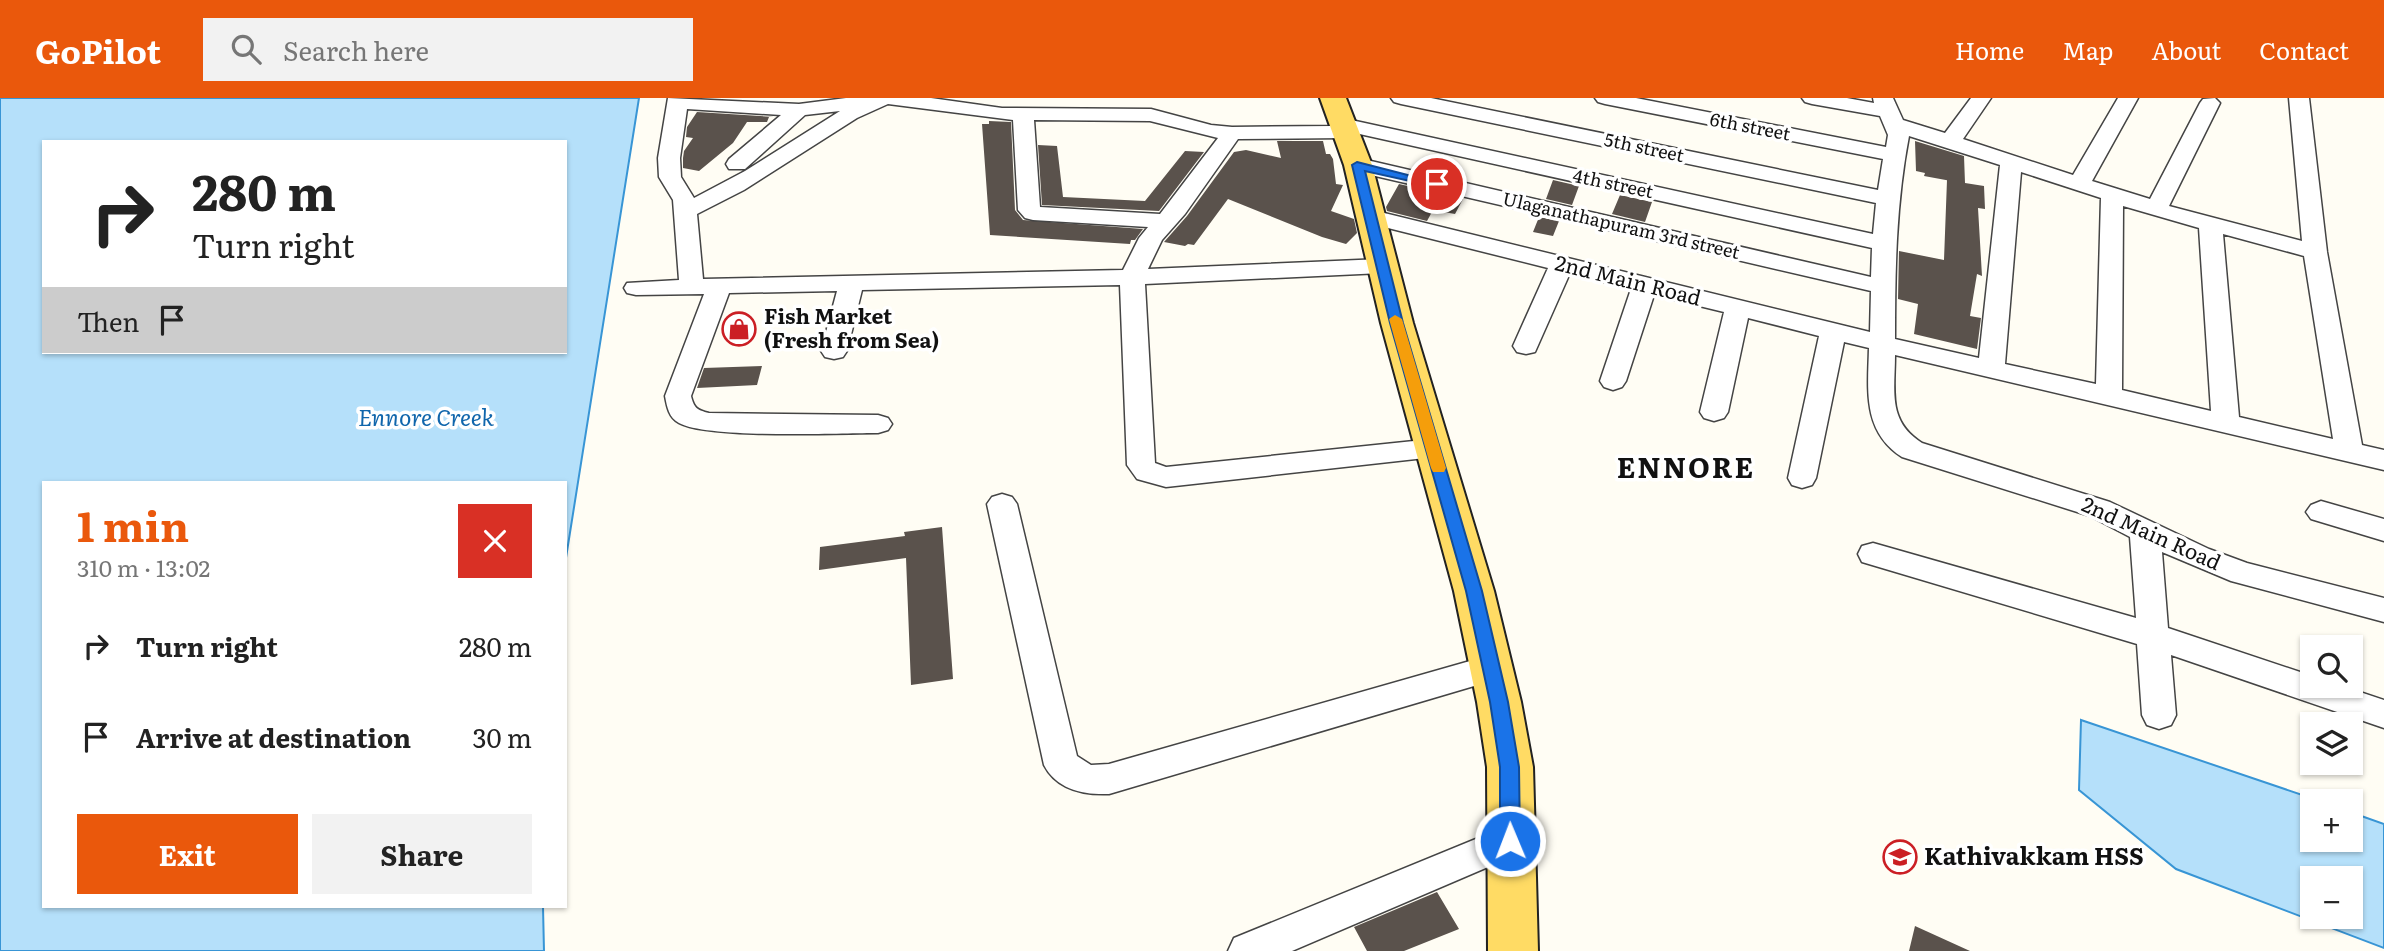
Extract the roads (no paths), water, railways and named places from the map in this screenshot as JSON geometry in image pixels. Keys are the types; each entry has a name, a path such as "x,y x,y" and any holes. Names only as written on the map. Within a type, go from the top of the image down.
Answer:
{"main road":[{"path":"1344,130 1372,217 1382,265 1474,591 1491,668 1510,767 1513,951"}],"street":[{"name":"5th street","path":"1401,98 1887,199"},
{"name":"6th street","path":"1605,98 1894,155"},
{"path":"1812,98 1889,111 2011,163 2157,209 2315,252"},
{"path":"1954,136 1981,98"},
{"path":"2082,177 2128,98"},
{"path":"2300,98 2315,252 2348,451"},
{"path":"685,210 742,183 884,99"},
{"path":"692,287 684,201 670,177 669,159 678,100 799,110 884,99 1023,115 1055,106 1152,107 1210,131 1232,133 1344,130"},
{"path":"2157,209 2210,103"},
{"path":"737,163 799,110"},
{"path":"1884,344 1883,243 1887,199 1899,135 1889,111"},
{"path":"1023,115 1029,210 1033,213 1166,221"},
{"name":"4th street","path":"1344,130 1883,243"},
{"name":"Ulaganathapuram 3rd street","path":"1344,130 1884,287"},
{"path":"1232,133 1151,238 1132,277 1141,465 1147,472 1166,477 1433,449"},
{"path":"1991,369 2011,163"},
{"path":"2109,396 2112,193"},
{"name":"2nd Main Road","path":"1372,217 1833,332 2384,460"},
{"path":"2210,223 2226,424"},
{"path":"1525,346 1562,264"},
{"path":"636,288 1132,277 1382,265"},
{"path":"834,351 851,284"},
{"path":"1612,381 1645,285"},
{"path":"719,287 678,396 681,410 690,417 709,422 878,424"},
{"path":"1714,412 1738,308"},
{"path":"1802,478 1833,332"},
{"name":"2nd Main Road","path":"1884,344 1881,402 1885,422 1895,439 1912,450 2100,509 2145,532 2242,573 2384,610"},
{"path":"1002,504 1062,765 1086,780 1109,779 1491,668"},
{"path":"2321,512 2384,530"},
{"path":"2145,532 2159,715"},
{"path":"1872,554 2153,636 2384,714"},
{"path":"1248,951 1510,841"}],"water":[{"name":"Ennore Creek","path":"0,98 639,98 567,551 567,481 42,481 42,908 543,908 544,951 0,951"},
{"path":"2081,720 2300,794 2300,852 2363,852 2363,817 2384,824 2384,948 2334,929 2363,929 2363,866 2300,866 2300,916 2176,869 2079,790"}],"place":[{"name":"Fish Market (Fresh from Sea)","path":"739,329"},
{"name":"Kathivakkam HSS","path":"1900,857"}],"district":[{"name":"ENNORE","path":"1686,468"}]}
